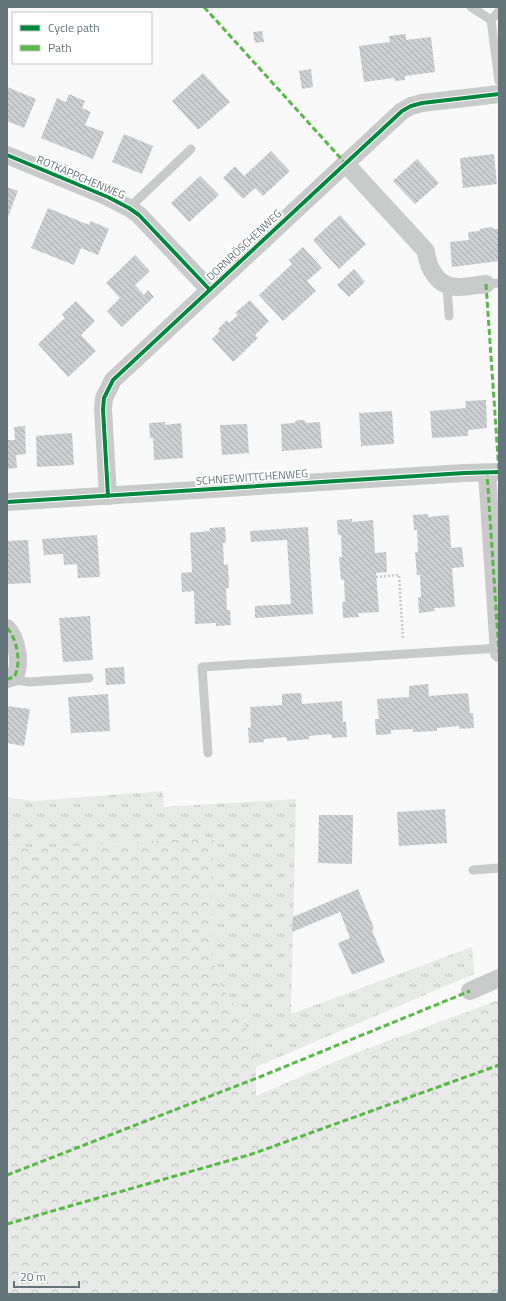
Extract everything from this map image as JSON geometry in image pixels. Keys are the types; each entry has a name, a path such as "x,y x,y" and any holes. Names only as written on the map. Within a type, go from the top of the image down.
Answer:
{"street":[{"name":"DORNRÖSCHENWEG","path":"108,496 102,409 104,398 113,380 390,120 402,111 411,106 422,103 499,94"},
{"name":"ROTKÄPPCHENWEG","path":"7,155 108,197 129,208 139,215 210,290"},
{"path":"345,162 426,251 428,262 438,280 447,285 459,287 493,283"},
{"path":"493,472 499,653"},
{"name":"SCHNEEWITTCHENWEG","path":"7,502 493,472"},
{"path":"7,628 13,634 16,642 18,666 14,677 8,679"},
{"path":"470,991 499,978"}],"lane":[{"path":"471,7 491,20"},
{"path":"499,11 491,20 499,81"},
{"path":"129,208 191,149"},
{"path":"447,285 449,316"},
{"path":"208,754 202,667 499,648"},
{"path":"8,679 29,682 89,678"},
{"path":"473,870 499,868"}],"path":[{"path":"376,577 399,575 404,654"}],"green space":[{"path":"163,791 164,807 296,799 291,1014 472,947 474,974 256,1067 252,1046 241,1015 220,985 211,954 214,837 30,849 7,846 7,797 33,801"},
{"path":"214,837 211,954 220,985 241,1015 252,1046 256,1067 256,1096 355,1053 499,1000 499,1294 7,1294 7,846 30,849"}],"building":[{"path":"262,31 264,42 255,43 253,32"},
{"path":"406,34 406,40 431,37 435,72 405,76 405,80 395,81 394,78 364,82 359,46 390,42 389,36"},
{"path":"311,69 313,87 302,89 299,71"},
{"path":"203,73 230,102 198,130 172,101"},
{"path":"7,87 36,99 24,128 7,121"},
{"path":"69,94 85,101 82,108 91,112 85,125 104,132 93,159 41,138 57,98 66,102"},
{"path":"124,134 153,146 142,174 112,162"},
{"path":"271,151 290,171 263,196 255,188 243,199 223,178 235,166 244,176"},
{"path":"494,154 497,184 463,188 460,158"},
{"path":"417,159 439,183 415,204 393,181"},
{"path":"200,176 219,195 189,222 171,203"},
{"path":"7,187 18,191 7,219"},
{"path":"48,208 89,225 91,221 109,229 98,255 81,248 74,265 31,248"},
{"path":"340,215 366,244 339,269 313,240"},
{"path":"492,227 493,229 499,229 499,261 452,267 450,242 469,240 468,232 480,231 479,229"},
{"path":"303,247 322,268 307,281 316,291 283,321 259,295 292,264 289,260"},
{"path":"135,255 150,271 135,285 144,295 148,290 154,297 122,327 107,311 120,298 106,283"},
{"path":"354,269 365,282 349,297 337,285"},
{"path":"250,300 269,321 255,335 258,338 233,362 212,339 220,331 218,329 227,320 229,323 238,315 235,313"},
{"path":"76,301 95,321 81,335 96,351 68,377 38,344 65,318 62,314"},
{"path":"486,400 487,428 468,430 468,436 432,438 430,411 466,408 465,401"},
{"path":"392,411 394,444 361,446 359,413"},
{"path":"297,420 304,420 307,423 320,422 322,448 282,451 281,424 294,423"},
{"path":"165,422 165,425 181,423 183,458 154,460 153,438 150,438 149,423"},
{"path":"247,424 249,453 222,455 220,425"},
{"path":"25,426 26,454 16,455 17,468 7,469 7,440 15,440 14,427"},
{"path":"72,433 74,465 37,467 36,436"},
{"path":"428,514 428,517 449,515 451,548 462,547 464,567 452,568 455,607 434,608 435,611 419,613 418,597 421,597 420,575 417,575 415,552 418,552 417,530 414,530 413,515"},
{"path":"352,519 352,522 373,520 375,553 386,552 387,572 376,573 379,612 358,613 359,617 343,618 342,602 345,602 344,580 341,580 339,557 342,557 341,535 338,535 337,520"},
{"path":"225,527 226,542 223,543 224,565 228,564 229,588 226,588 227,610 230,610 231,625 216,626 216,623 195,624 194,591 182,592 181,573 192,572 190,533 210,531 210,528"},
{"path":"308,527 313,614 255,618 255,606 291,604 287,540 251,542 250,531"},
{"path":"97,535 100,577 78,578 77,564 64,565 63,554 44,555 42,539"},
{"path":"28,540 31,583 7,584 7,541"},
{"path":"90,616 93,660 63,662 59,618"},
{"path":"124,667 125,684 106,685 105,668"},
{"path":"428,684 429,696 468,693 470,713 473,713 474,728 459,729 459,726 437,728 437,731 413,732 413,729 391,730 391,734 376,735 375,719 379,719 377,699 409,697 409,686"},
{"path":"301,693 302,704 342,701 343,722 346,722 347,737 332,738 331,734 309,736 310,739 287,741 286,737 264,739 264,742 249,743 248,728 251,727 250,707 282,705 282,694"},
{"path":"108,694 110,731 71,733 68,697"},
{"path":"7,706 30,709 24,746 7,743"},
{"path":"445,809 447,843 399,846 397,812"},
{"path":"319,815 353,815 352,864 318,863"},
{"path":"358,889 374,928 372,930 385,962 352,975 338,943 350,938 340,912 292,932 293,917"}],"marked path":[{"path":"204,7 345,163"},
{"path":"486,284 499,472"},
{"path":"484,473 487,473 499,653"},
{"path":"7,628 16,645 18,659 18,666 14,677 7,679"},
{"path":"7,1175 262,1076 470,991"},
{"path":"7,1224 252,1154 499,1065"}],"cycle path":[{"path":"108,496 103,409 104,398 113,380 402,111 411,106 422,103 499,94"},
{"path":"7,155 108,197 129,208 139,215 210,290"},
{"path":"7,502 499,472"}]}
